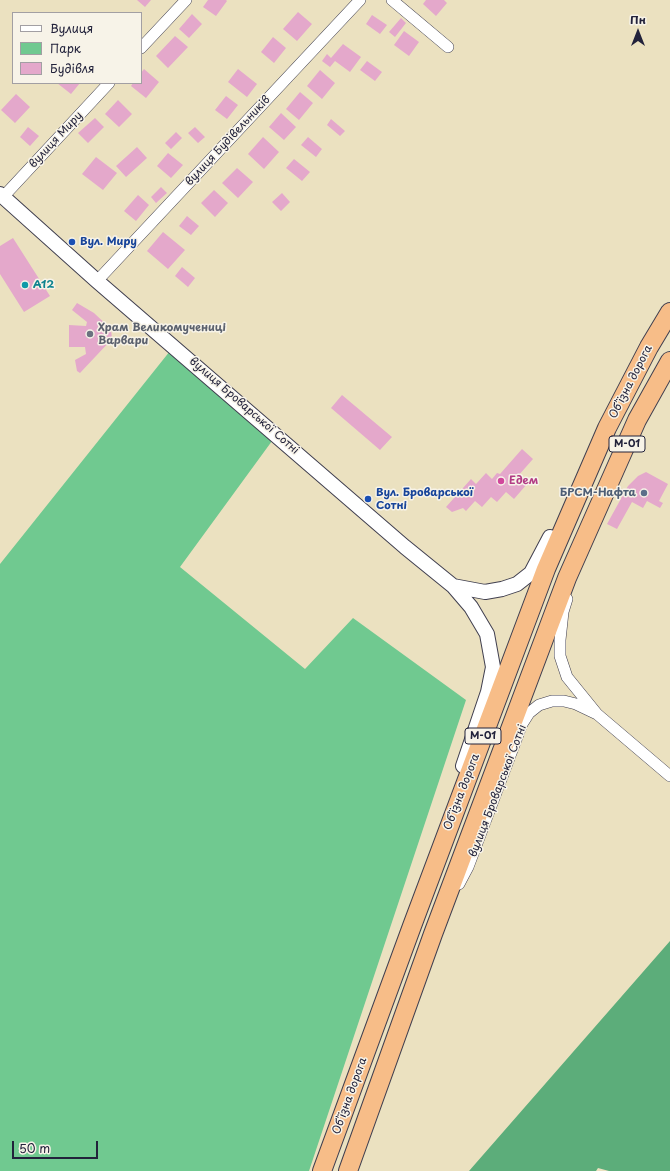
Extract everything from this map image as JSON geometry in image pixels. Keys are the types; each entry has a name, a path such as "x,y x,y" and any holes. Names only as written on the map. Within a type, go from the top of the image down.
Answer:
{"highway":[{"name":"Обʼїзна дорога","path":"322,1171 412,926 546,570 607,428 648,347 670,312"},
{"name":"Обʼїзна дорога","path":"348,1171 433,934 533,665 585,535 638,420 670,361"}],"street":[{"path":"142,47 186,0"},
{"name":"вулиця Будівельників","path":"97,281 360,0"},
{"path":"392,0 448,47"},
{"name":"вулиця Миру","path":"2,195 108,84"},
{"name":"вулиця Броварської Сотні","path":"2,195 97,281 405,547 453,586 481,622 487,634 493,667 488,692 412,926"},
{"path":"453,586 485,592 502,589 517,584 531,573 543,553 598,431 648,347"},
{"name":"вулиця Броварської Сотні","path":"585,535 579,567 564,612 560,640 560,656 567,677 597,714 670,776"},
{"name":"вулиця Броварської Сотні","path":"433,934 468,867 522,724 529,713 539,705 552,701 564,701 576,704 597,714"}],"green space":[{"path":"174,346 272,441 180,567 305,669 353,618 466,700 309,1171 0,1171 0,564"},
{"path":"670,941 670,1171 609,1171 598,1168 596,1171 469,1171"}],"building":[{"path":"137,0 151,0 145,7"},
{"path":"208,0 227,1 216,16 203,7"},
{"path":"426,0 444,0 447,3 436,16 423,4"},
{"path":"298,12 312,24 297,41 283,29"},
{"path":"192,14 202,24 189,38 179,29"},
{"path":"372,15 387,25 380,34 366,24"},
{"path":"401,18 406,23 395,37 389,32"},
{"path":"404,31 419,42 409,56 394,45"},
{"path":"175,36 188,47 168,68 156,56"},
{"path":"273,37 286,48 274,63 261,52"},
{"path":"343,44 361,57 350,72 335,61 330,67 322,61 327,54 331,58"},
{"path":"367,61 382,72 375,81 360,70"},
{"path":"144,69 159,82 146,98 131,86 132,84 142,84 142,72"},
{"path":"238,69 257,84 247,97 228,82"},
{"path":"320,70 335,83 322,99 307,86"},
{"path":"58,84 79,84 71,94"},
{"path":"300,92 313,103 299,120 286,109"},
{"path":"16,94 30,107 15,123 1,110"},
{"path":"226,96 238,105 227,119 215,110"},
{"path":"118,100 132,114 119,127 105,114"},
{"path":"281,113 296,127 284,140 269,127"},
{"path":"95,118 104,127 88,143 78,133"},
{"path":"331,119 345,131 340,136 327,125"},
{"path":"28,127 39,136 30,146 20,137"},
{"path":"195,127 205,137 198,143 188,133"},
{"path":"176,132 182,138 171,149 165,143"},
{"path":"263,137 279,152 264,169 248,154"},
{"path":"308,137 322,149 316,157 301,145"},
{"path":"137,147 147,158 126,177 116,166"},
{"path":"168,153 183,165 171,178 157,166"},
{"path":"96,157 117,173 103,190 82,174"},
{"path":"294,159 310,172 302,181 286,168"},
{"path":"237,168 253,182 238,198 222,183"},
{"path":"161,187 167,193 156,203 151,197"},
{"path":"214,190 228,203 215,217 201,203"},
{"path":"282,193 290,202 281,211 272,202"},
{"path":"138,195 149,205 136,221 124,211"},
{"path":"187,216 199,226 191,235 179,226"},
{"path":"163,232 185,250 168,269 147,251"},
{"name":"А12","path":"13,238 50,296 24,312 0,274 0,246"},
{"path":"182,267 195,278 188,287 175,276"},
{"name":"Храм Великомучениці Варвари","path":"77,303 94,313 111,329 112,339 80,373 77,371 75,360 86,354 85,347 69,347 69,325 86,326 87,322 72,310"},
{"path":"342,395 392,437 380,450 331,408"},
{"name":"Едем","path":"522,449 533,459 518,476 527,484 514,499 506,492 497,502 491,497 482,507 475,501 466,511 463,508 452,512 446,507 471,479 476,484 486,473 492,479 497,473 500,474"},
{"name":"БРСМ-Нафта","path":"646,472 668,484 659,501 663,503 660,508 647,501 643,508 632,502 617,529 607,524 628,486 638,476"}],"place":[{"name":"Вул. Миру","path":"72,242"},
{"name":"А12","path":"25,285"},
{"name":"Храм Великомучениці Варвари","path":"90,334"},
{"name":"Едем","path":"501,481"},
{"name":"БРСМ-Нафта","path":"644,493"},
{"name":"Вул. Броварської Cотні","path":"368,499"}]}
